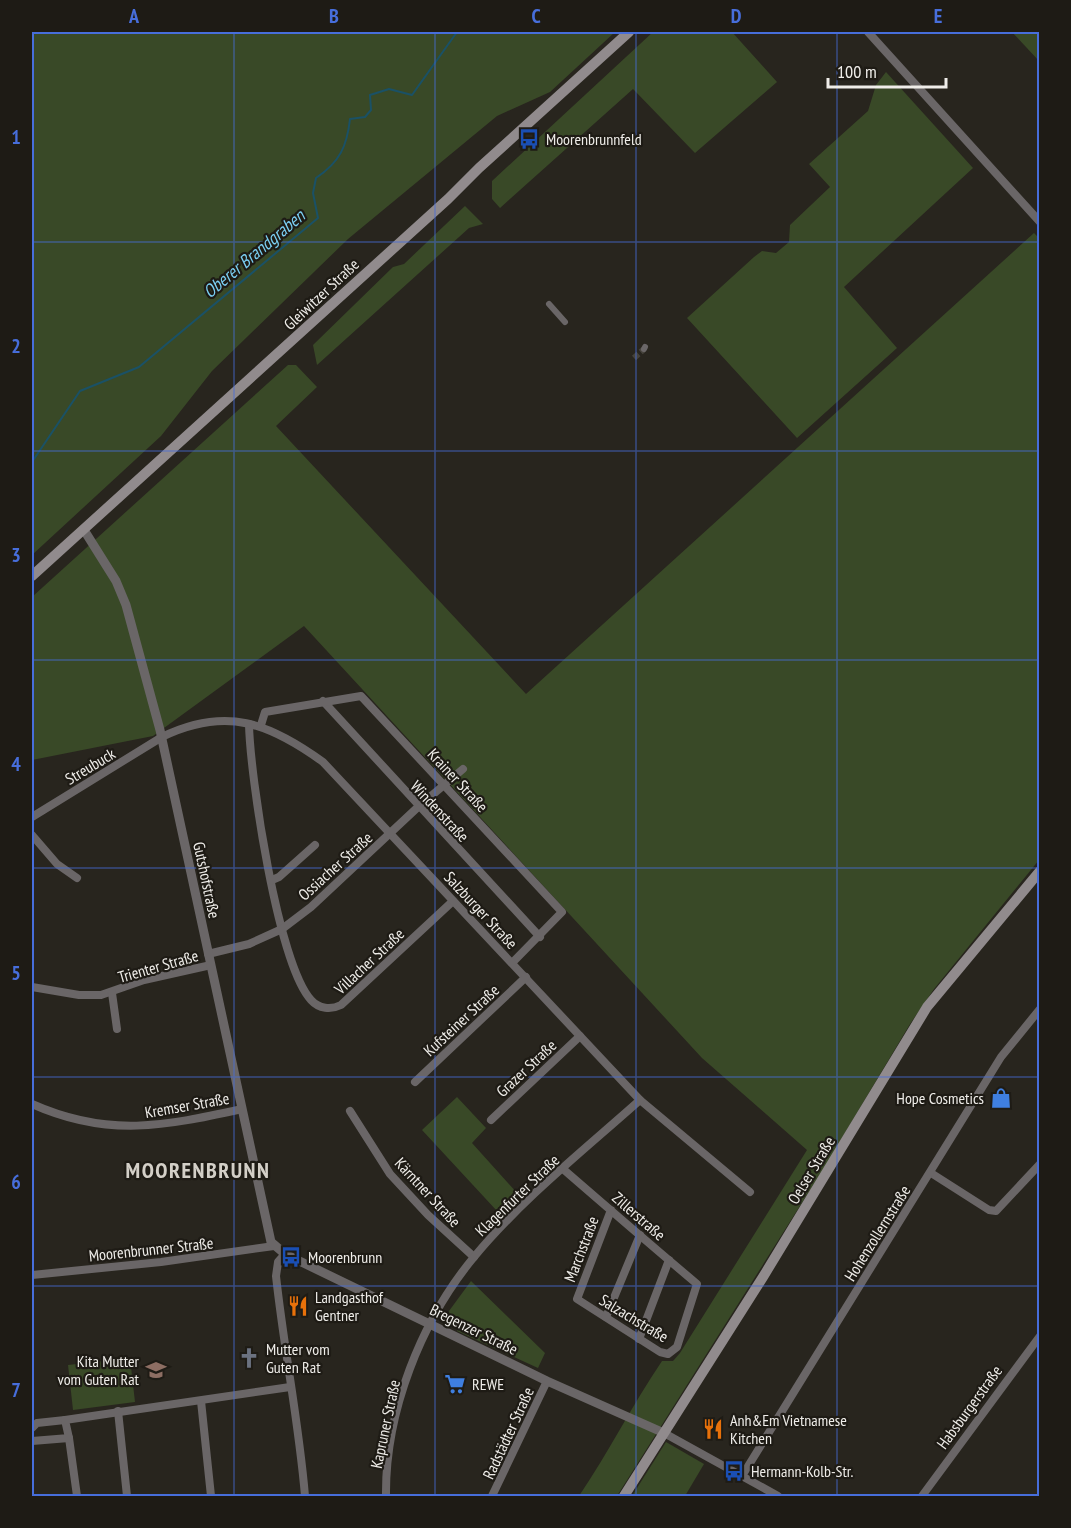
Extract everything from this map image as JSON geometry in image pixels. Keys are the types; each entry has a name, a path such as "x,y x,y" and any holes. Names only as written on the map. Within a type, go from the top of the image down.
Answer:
{"main road":[{"name":"Gleiwitzer Straße","path":"32,576 629,32"},
{"name":"Oelser Straße","path":"624,1497 927,1007 1040,871"}],"street":[{"path":"868,32 1040,222"},
{"path":"549,304 565,322"},
{"name":"Gutshofstraße","path":"84,530 116,581 126,605 162,737 266,1227 274,1246"},
{"name":"Krainer Straße","path":"261,725 265,712 360,696 562,912 512,963"},
{"name":"Windenstraße","path":"323,701 418,807 540,937"},
{"name":"Salzburger Straße","path":"162,737 200,724 220,721 261,725 293,740 323,762 640,1100 750,1192"},
{"name":"Villacher Straße","path":"249,724 254,774 285,943 308,995 316,1005 336,1008 453,901"},
{"name":"Streubuck","path":"32,817 162,737"},
{"name":"Ossiacher Straße","path":"208,954 249,944 282,929 311,907 418,807 463,769"},
{"path":"32,836 57,864 77,878"},
{"path":"272,880 279,877 315,845"},
{"name":"Trienter Straße","path":"32,987 79,995 112,993 144,980 211,965"},
{"name":"Kufsteiner Straße","path":"415,1082 525,977"},
{"name":"Trienter Straße","path":"112,993 117,1029"},
{"name":"Hohenzollernstraße","path":"742,1476 1001,1057 1040,1009"},
{"name":"Grazer Straße","path":"491,1120 580,1036"},
{"name":"Klagenfurter Straße","path":"430,1324 442,1302 474,1257 505,1223 640,1100"},
{"name":"Kremser Straße","path":"32,1104 80,1120 126,1127 175,1124 242,1109"},
{"name":"Kärntner Straße","path":"350,1111 390,1174 428,1215 474,1257"},
{"path":"931,1173 989,1210 996,1211 1040,1164"},
{"name":"Zillerstraße","path":"563,1169 697,1284 677,1347"},
{"name":"Marchstraße","path":"577,1299 610,1210"},
{"path":"606,1317 640,1235"},
{"name":"Bregenzer Straße","path":"274,1246 285,1254 547,1381 664,1433"},
{"name":"Moorenbrunner Straße","path":"32,1275 257,1251 274,1246"},
{"path":"285,1254 276,1271 290,1387 299,1431 305,1497"},
{"path":"639,1339 669,1260"},
{"name":"Salzachstraße","path":"577,1299 663,1354 668,1354 677,1347"},
{"name":"Kapruner Straße","path":"386,1497 388,1468 400,1400 430,1324"},
{"name":"Habsburgerstraße","path":"922,1497 1040,1336"},
{"name":"Radstädter Straße","path":"492,1497 547,1381"},
{"path":"32,1428 37,1424 118,1411 290,1387"},
{"path":"201,1401 211,1497"},
{"path":"118,1411 127,1497"},
{"path":"65,1420 77,1497"},
{"path":"664,1433 778,1497"},
{"path":"32,1441 69,1438"}],"green space":[{"path":"32,32 615,32 550,92 497,116 348,239 212,371 161,436 32,555"},
{"path":"653,32 732,32 777,82 695,153 633,89 500,208 492,199 492,181"},
{"path":"1012,32 1039,32 1039,61"},
{"path":"886,72 973,168 844,287 897,348 797,438 687,318 762,251 776,253 789,242 790,225 830,187 809,164 868,111 876,85"},
{"path":"465,206 483,224 469,228 317,365 313,345 393,267 404,264"},
{"path":"1034,233 1039,238 1039,860 934,989 910,1024 827,1163 617,1496 579,1496 662,1361 673,1361 680,1353 807,1150 702,1058 304,626 153,736 32,760 32,597 288,365 296,365 317,387 276,426 526,694"},
{"path":"457,1097 486,1128 472,1143 518,1194 497,1211 422,1130"},
{"path":"471,1281 545,1353 538,1368 457,1331 460,1324 450,1319 449,1311"},
{"path":"130,1358 135,1402 73,1410 68,1365"},
{"path":"666,1442 704,1464 685,1496 632,1496"}],"waterway":[{"name":"Oberer Brandgraben","path":"32,462 80,391 139,367 318,218 313,193 316,178 331,166 341,153 350,119 365,117 371,110 370,95 389,89 412,95 457,32"}],"tunnel":[{"path":"634,358 644,349"}],"place":[{"name":"Moorenbrunnfeld","path":"529,139"},
{"name":"Hope Cosmetics","path":"1001,1098"},
{"name":"Moorenbrunn","path":"291,1257"},
{"name":"Landgasthof Gentner","path":"298,1306"},
{"name":"Mutter vom Guten Rat","path":"249,1358"},
{"name":"Kita Mutter vom Guten Rat","path":"156,1370"},
{"name":"REWE","path":"455,1384"},
{"name":"Anh&Em Vietnamese Kitchen","path":"713,1429"},
{"name":"Hermann-Kolb-Str.","path":"734,1471"}],"district":[{"name":"MOORENBRUNN","path":"198,1170"}]}
